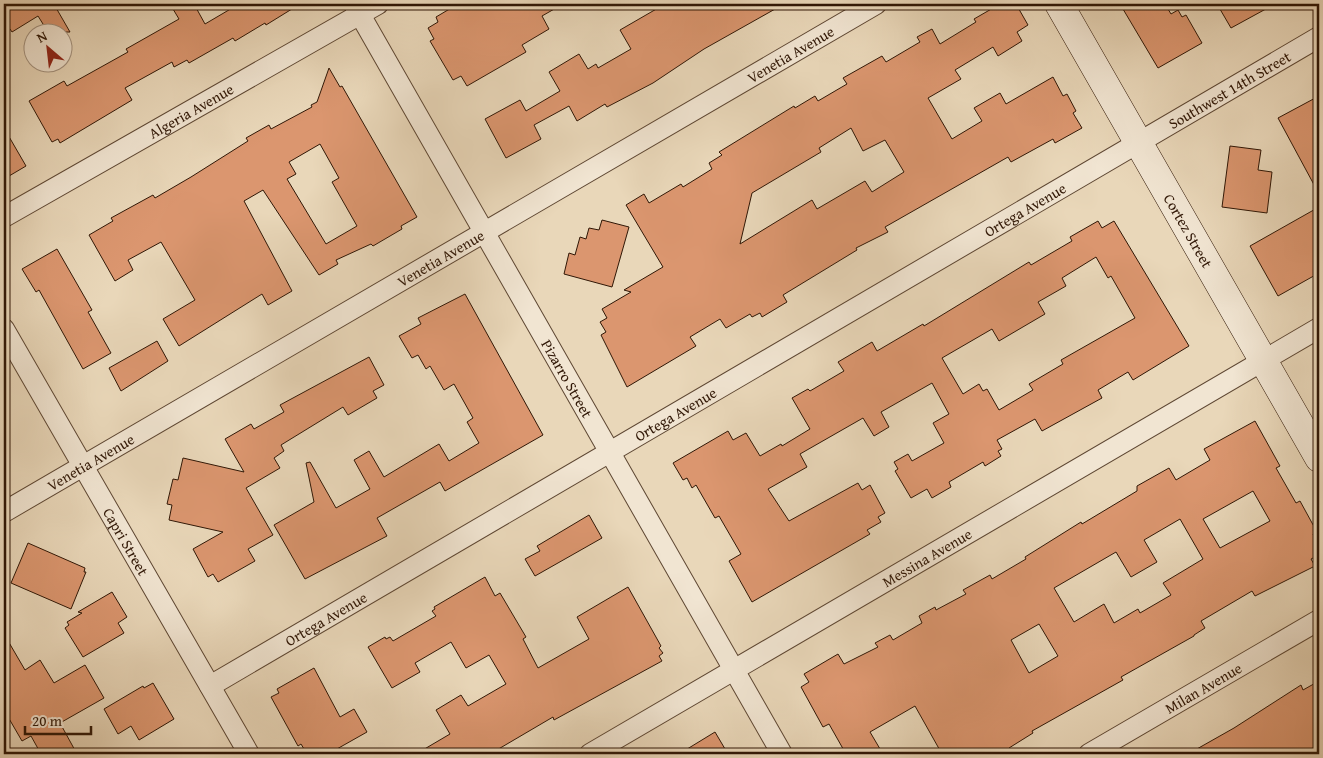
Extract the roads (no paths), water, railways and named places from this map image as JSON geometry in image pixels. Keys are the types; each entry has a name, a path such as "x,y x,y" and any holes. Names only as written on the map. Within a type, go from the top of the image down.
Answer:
{"street":[{"name":"Algeria Avenue","path":"4,217 357,9 378,4"},
{"name":"Venetia Avenue","path":"4,512 876,4"},
{"name":"Cortez Street","path":"1059,4 1319,458"},
{"name":"Pizarro Street","path":"357,9 782,754"},
{"name":"Southwest 14th Street","path":"1139,143 1319,37"},
{"name":"Ortega Avenue","path":"210,686 609,451 1139,143"},
{"name":"Messina Avenue","path":"590,754 1319,328"},
{"name":"Capri Street","path":"4,330 249,754"},
{"name":"Milan Avenue","path":"1089,754 1319,620"}]}
